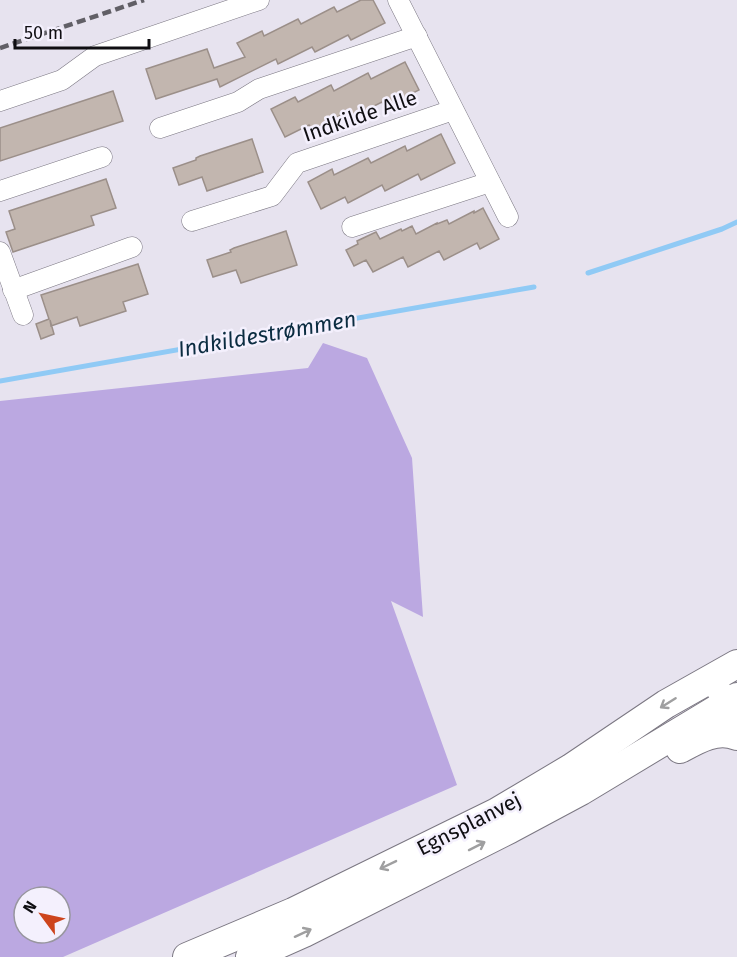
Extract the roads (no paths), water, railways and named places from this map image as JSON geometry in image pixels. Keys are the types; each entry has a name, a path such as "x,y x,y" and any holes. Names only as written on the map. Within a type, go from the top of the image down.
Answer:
{"main road":[{"name":"Egnsplanvej","path":"249,957 304,933 409,881 581,791 730,696 737,664"},
{"name":"Egnsplanvej","path":"187,957 293,912 497,812 571,768 666,704 730,696"},
{"path":"581,791 707,735 719,732 737,736"}],"street":[{"path":"0,101 62,80 95,56 259,0"},
{"name":"Indkilde Alle","path":"398,0 508,217"},
{"path":"160,128 238,102 259,89 417,36"},
{"name":"Indkilde Alle","path":"192,221 272,196 297,163 453,110"},
{"path":"0,191 102,157"},
{"path":"352,227 490,182"},
{"path":"14,290 132,248"},
{"path":"0,252 3,272 14,290 22,315"}],"waterway":[{"name":"Indkildestrømmen","path":"588,273 737,222"},
{"name":"Indkildestrømmen","path":"0,381 534,287"}],"railway":[{"path":"0,48 144,0"}]}
